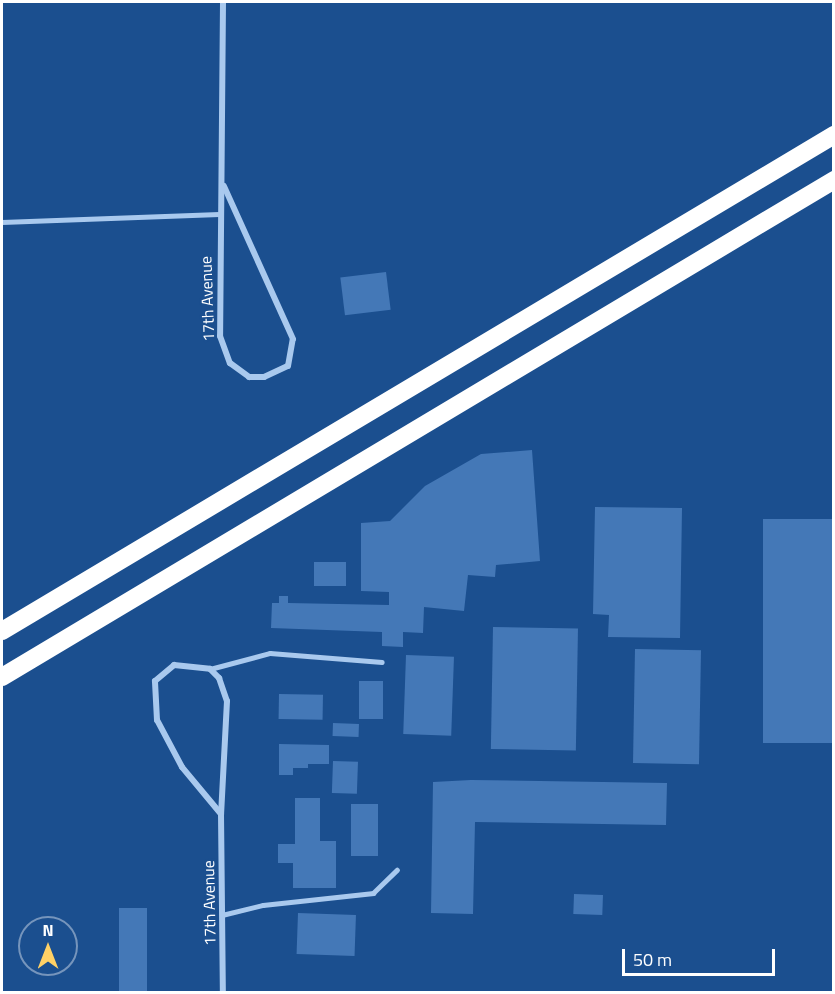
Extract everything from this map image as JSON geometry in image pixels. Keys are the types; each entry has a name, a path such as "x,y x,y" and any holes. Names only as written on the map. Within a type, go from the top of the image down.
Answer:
{"highway":[{"path":"2,631 834,135"},
{"path":"2,677 834,180"}],"street":[{"name":"17th Avenue","path":"223,2 224,186 219,214 224,352 249,376 276,374 294,351 291,330 224,186"},
{"path":"210,669 174,665 155,681 152,694 168,743 221,814"},
{"name":"17th Avenue","path":"210,669 219,678 227,701 221,814 223,993"}],"lane":[{"path":"2,222 219,214"},
{"path":"210,669 270,653 382,662"},
{"path":"222,915 263,905 372,893 398,870"}],"building":[{"path":"386,272 391,310 345,315 340,278"},
{"path":"532,450 540,561 496,565 495,577 468,575 464,611 424,607 423,633 403,632 403,647 382,646 382,632 271,628 272,603 279,603 279,596 288,596 288,603 389,605 389,592 361,591 361,523 390,521 425,486 481,454"},
{"path":"595,507 682,508 680,638 608,637 609,615 593,614"},
{"path":"763,519 834,519 834,743 763,743"},
{"path":"314,562 346,562 346,586 314,586"},
{"path":"493,627 578,628 576,750 491,749"},
{"path":"635,649 701,650 699,764 633,763"},
{"path":"406,655 454,657 451,736 403,734"},
{"path":"359,681 383,681 383,719 359,719"},
{"path":"279,694 323,695 323,720 279,719"},
{"path":"333,723 359,724 359,737 333,736"},
{"path":"279,744 329,745 329,764 308,764 308,768 293,768 293,775 279,775"},
{"path":"333,761 358,762 357,794 332,793"},
{"path":"471,780 667,783 666,825 475,822 473,914 431,913 433,782"},
{"path":"295,798 320,798 320,841 336,841 336,888 293,888 293,863 278,863 278,844 295,844"},
{"path":"351,804 378,804 378,856 351,856"},
{"path":"574,894 603,895 602,915 573,914"},
{"path":"119,908 147,908 147,992 119,992"},
{"path":"298,913 356,915 355,956 297,954"}]}
